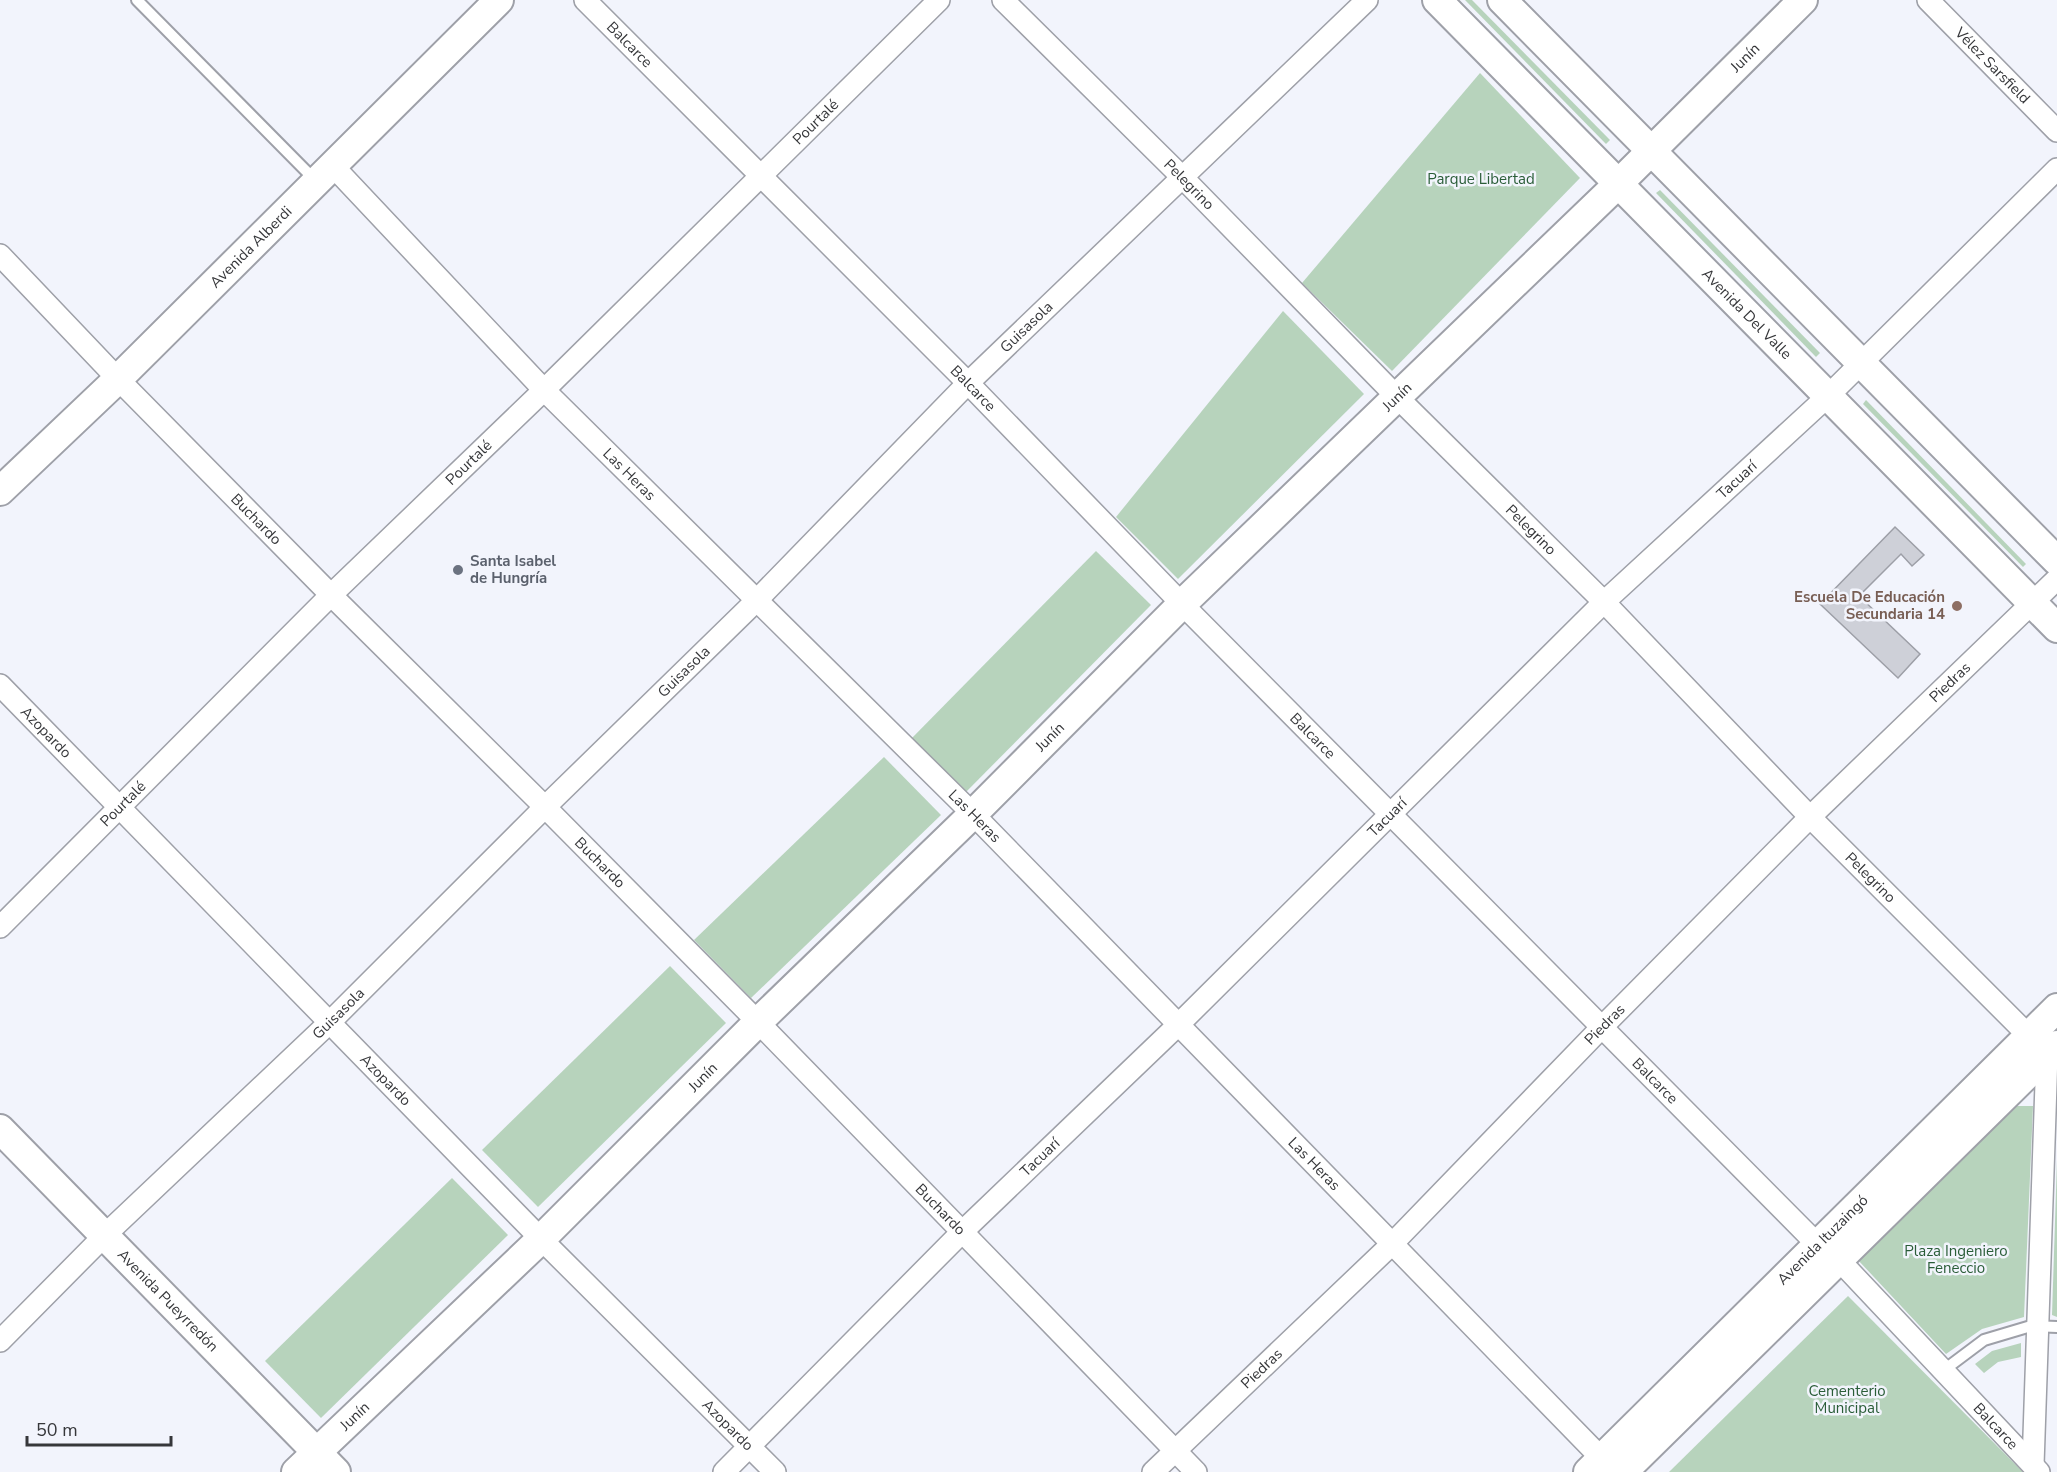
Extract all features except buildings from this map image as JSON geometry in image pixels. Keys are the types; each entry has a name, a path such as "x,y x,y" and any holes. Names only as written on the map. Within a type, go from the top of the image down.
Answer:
{"main road":[{"name":"Avenida Alberdi","path":"0,491 118,379 499,0"},
{"name":"Avenida Del Valle","path":"1437,0 2057,628"},
{"path":"1502,0 2057,561"},
{"name":"Junín","path":"296,1472 541,1239 758,1022 973,814 1182,604 1618,184 1803,0"},
{"name":"Avenida Ituzaingó","path":"1607,1468 1828,1252 2048,1050 2057,1008"},
{"name":"Avenida Pueyrredón","path":"0,1129 336,1472"}],"street":[{"name":"Balcarce","path":"585,0 968,383 1182,604 1828,1252 2041,1470"},
{"name":"Pourtalé","path":"0,927 331,595 544,390 939,0"},
{"name":"Pelegrino","path":"1003,0 1604,602 1810,817 2048,1050"},
{"name":"Guisasola","path":"0,1341 105,1235 330,1022 757,600 968,383 1367,0"},
{"name":"Vélez Sarsfield","path":"1928,0 2057,131"},
{"name":"Tacuarí","path":"724,1472 963,1231 1178,1025 1604,602 1828,396 2057,169"},
{"name":"Las Heras","path":"324,173 973,814 1393,1243 1607,1468"},
{"name":"Buchardo","path":"0,255 118,379 331,595 758,1022 1196,1472"},
{"name":"Piedras","path":"1153,1472 1393,1243 1810,817 2057,579"},
{"name":"Azopardo","path":"0,685 541,1239 775,1472"},
{"path":"2048,1050 2048,1326 2041,1470 2057,1466"}],"lane":[{"path":"137,0 324,173"},
{"path":"1944,1370 1984,1340 2031,1326 2048,1326"}],"green space":[{"path":"1465,0 1472,0 1610,140 1606,144"},
{"name":"Parque Libertad","path":"1480,73 1580,178 1392,371 1302,283"},
{"path":"1660,190 1820,353 1816,357 1656,193"},
{"path":"1283,311 1364,394 1178,579 1116,517"},
{"path":"1866,400 2026,564 2023,567 1863,404"},
{"path":"1096,551 1151,605 966,792 911,739"},
{"path":"884,757 941,815 751,998 694,940"},
{"path":"670,966 726,1023 538,1207 482,1150"},
{"name":"Plaza Ingeniero Feneccio","path":"2009,1106 2033,1106 2024,1317 1982,1329 1946,1354 1858,1260"},
{"path":"2057,1160 2057,1317 2052,1315"},
{"path":"452,1178 508,1235 321,1418 265,1361"},
{"name":"Cementerio Municipal","path":"1848,1296 2023,1472 1669,1472"},
{"path":"2021,1343 2021,1357 1998,1362 1984,1373 1975,1364 1992,1351"}],"place":[{"name":"Santa Isabel de Hungría","path":"458,570"},
{"name":"Escuela De Educación Secundaria 14","path":"1957,606"}]}
